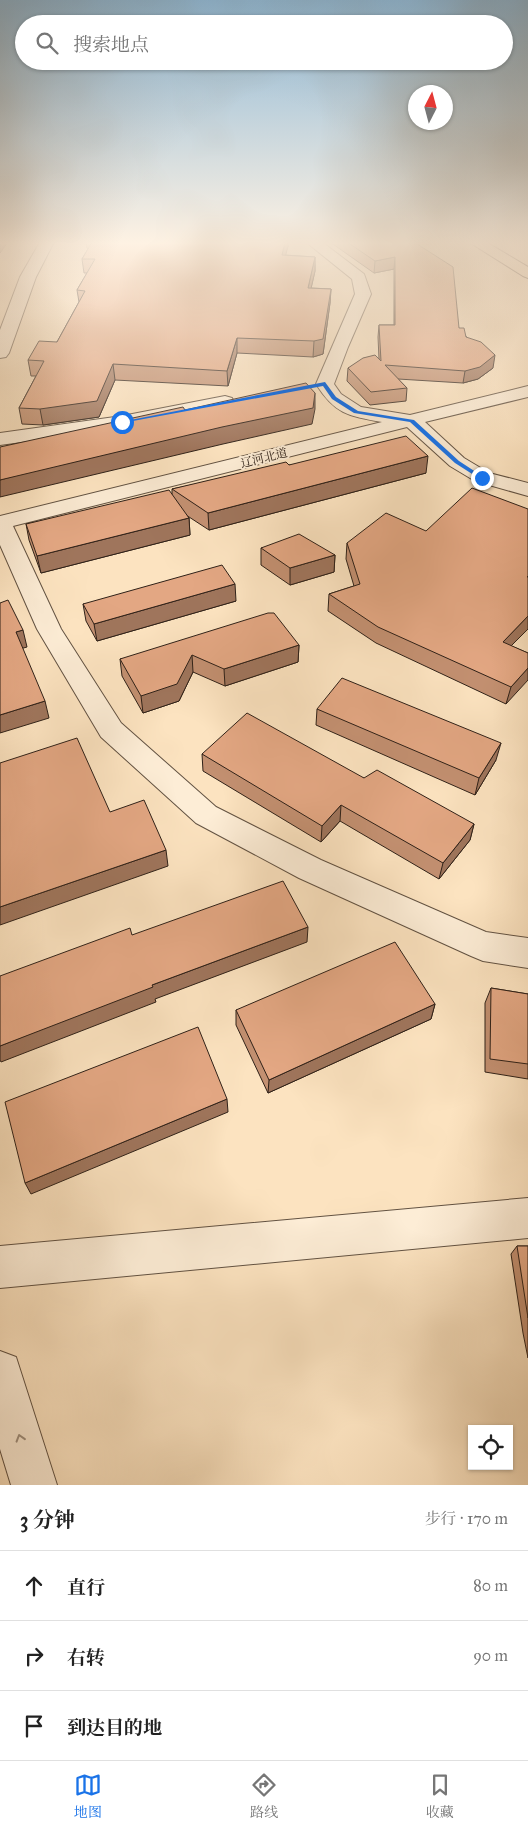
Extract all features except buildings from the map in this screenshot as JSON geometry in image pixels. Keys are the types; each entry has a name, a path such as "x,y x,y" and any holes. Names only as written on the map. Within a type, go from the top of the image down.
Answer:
{"street":[{"path":"0,353 15,311"},
{"path":"325,384 355,311"},
{"path":"306,387 325,384"},
{"path":"325,384 334,398 356,412 412,421 457,462 482,478 528,490"},
{"name":"辽河北道","path":"1,523 412,421 528,390"},
{"path":"0,439 122,422 238,400"},
{"path":"1,523 50,629 111,730 206,815 310,869 483,946 528,954"},
{"path":"0,1267 528,1218"},
{"path":"0,1373 34,1485"}],"route":[{"path":"122,422 325,384 334,398 356,412 412,421 457,462 482,478"}]}
